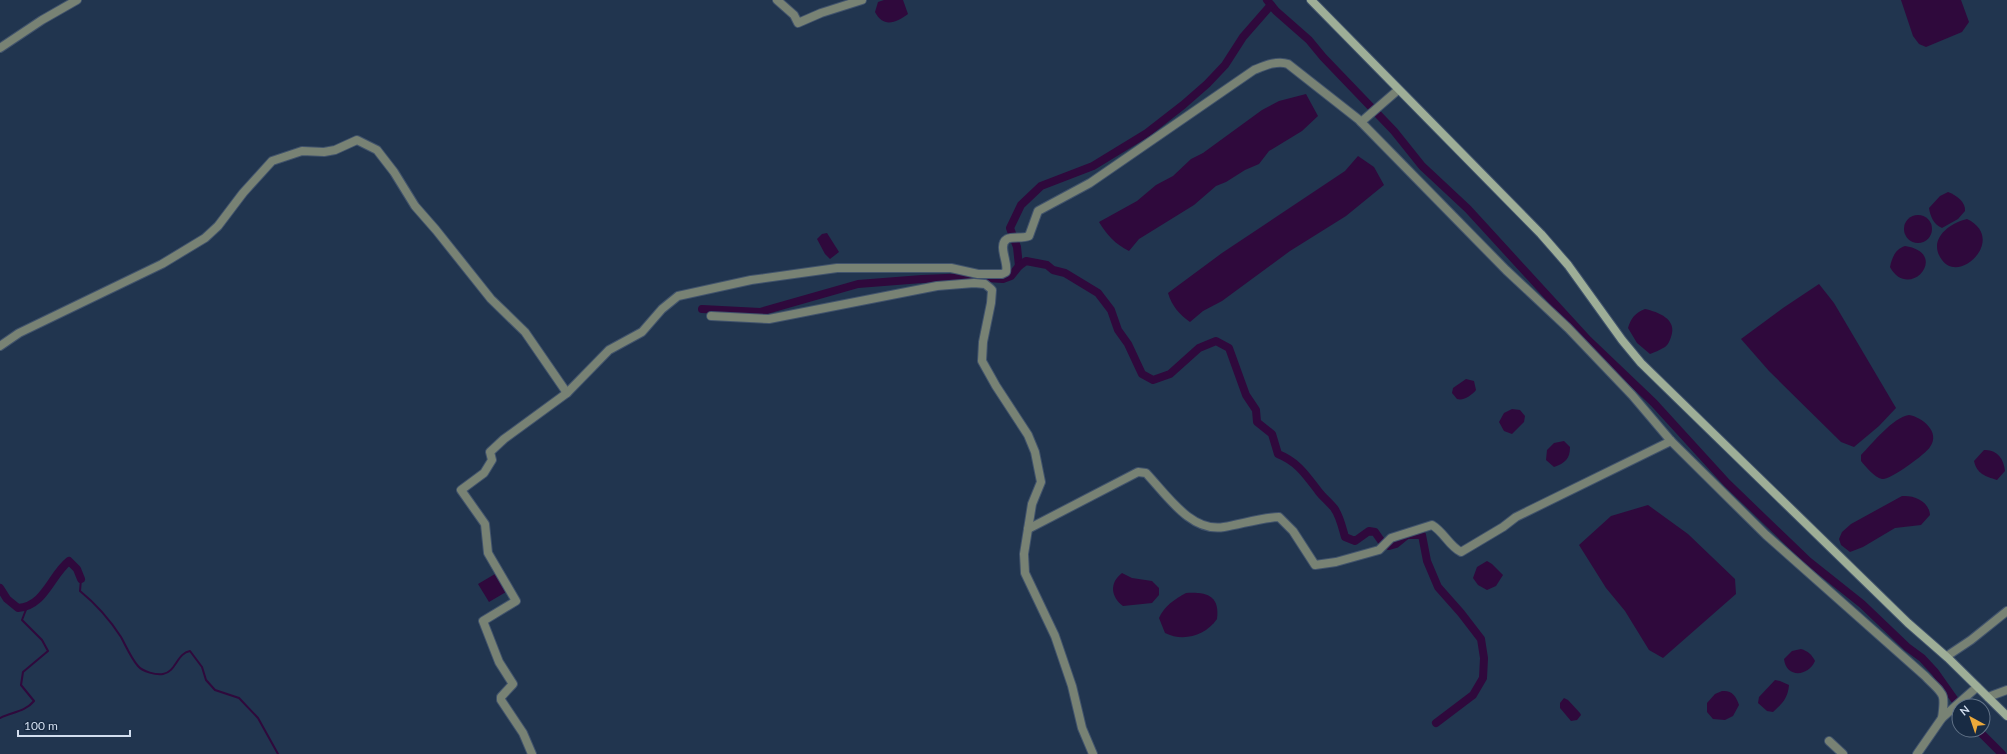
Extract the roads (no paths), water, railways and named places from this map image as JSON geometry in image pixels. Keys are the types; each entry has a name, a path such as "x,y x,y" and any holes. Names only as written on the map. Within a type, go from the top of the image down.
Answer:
{"street":[{"path":"0,48 42,20 77,0"},
{"path":"777,0 794,15 798,23 821,13 862,0"},
{"path":"1311,0 1541,234 1568,265 1622,340 1641,363 1699,421 1799,515 1908,623 1947,656 1988,698 2007,690"},
{"path":"532,754 520,728 501,700 501,697 513,684 499,662 483,621 516,601 488,553 485,524 461,490 484,473 492,460 490,452 504,439 567,393 609,350 642,332 662,309 678,296 751,280 837,268 951,268 978,274 1006,272 1007,268 1003,248 1004,242 1008,238 1029,236 1038,211 1090,183 1234,83 1266,65 1282,62 1288,64 1362,121 1495,260 1568,328 1632,395 1671,441 1798,564 1930,681 1944,696 1945,702 1942,718"},
{"path":"1362,121 1398,90"},
{"path":"0,346 19,333 162,264 205,238 218,226 243,193 272,161 302,151 324,152 335,150 357,140 377,150 394,172 415,206 491,299 525,332 567,393"},
{"path":"711,316 769,319 937,286 974,283 988,286 992,290 983,342 982,361 996,386 1028,435 1035,452 1041,482 1032,504 1023,564 1025,573 1055,636 1072,686 1082,728 1093,754"},
{"path":"1028,528 1138,472 1146,473 1190,518 1209,527 1224,527 1265,517 1279,517 1292,531 1315,564 1336,562 1379,550 1391,538 1432,525 1444,534 1454,548 1461,552 1503,527 1516,517 1671,441"},
{"path":"1947,656 2007,611"},
{"path":"1917,754 1942,718 1978,687"},
{"path":"1991,701 2007,716"},
{"path":"1829,741 1843,754"}],"waterway":[{"path":"1267,0 1276,11 1309,40 1323,57 1394,131 1422,166 1468,209 1588,340 1654,403 1727,483 1808,561 1862,604 1907,647 1922,658 1935,672 1953,698"},
{"path":"1019,266 1017,247 1010,228 1021,205 1041,186 1093,166 1147,133 1183,105 1207,84 1225,65 1243,37 1271,5"},
{"path":"702,309 760,312 858,284 970,277 1003,279 1011,276 1019,266 1026,261 1047,265 1053,270 1065,273 1098,293 1111,310 1118,330 1128,344 1142,374 1153,380 1170,374 1199,348 1216,341 1229,348 1246,395 1256,410 1257,422 1272,434 1278,454 1296,465 1334,508 1345,537 1355,541 1369,531 1375,532 1384,545"},
{"path":"1389,546 1396,544 1407,535 1422,535 1427,561 1438,587 1481,639 1484,658 1483,678 1473,695 1436,723"},
{"path":"0,588 7,599 18,608 35,602 69,561 77,569 81,579"},
{"path":"81,579 80,591 112,624 140,668 153,673 167,673 182,655 190,651 202,667 206,680 215,690 239,698 258,718 278,754"},
{"path":"0,718 22,710 34,701 21,685 23,672 48,651 42,640 22,620 27,607"},
{"path":"1986,738 2002,754"}]}
